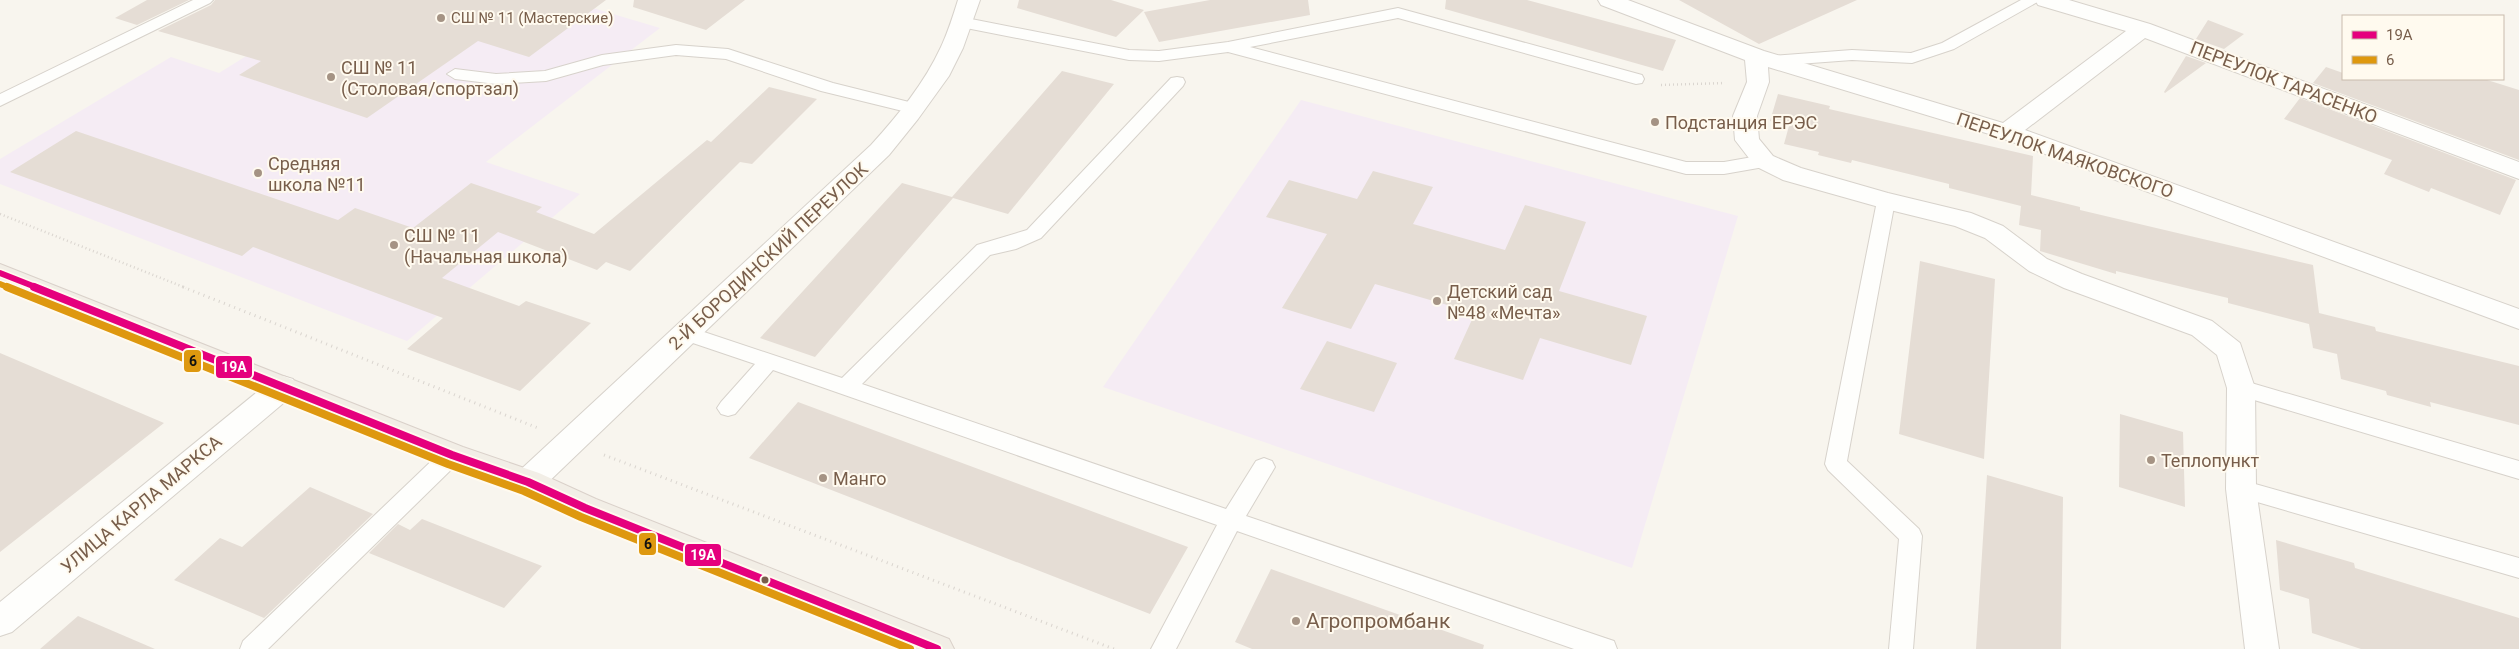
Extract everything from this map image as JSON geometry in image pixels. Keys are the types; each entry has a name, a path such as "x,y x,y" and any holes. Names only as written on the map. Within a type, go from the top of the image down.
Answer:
{"main road":[{"path":"0,273 452,455 528,482 594,512 937,649"}],"street":[{"name":"2-Й БОРОДИНСКИЙ ПЕРЕУЛОК","path":"528,482 880,150 915,109 952,49 969,0"},
{"name":"ПЕРЕУЛОК МАЯКОВСКОГО","path":"1608,0 1762,66 2007,132 2519,319"},
{"name":"ПЕРЕУЛОК ТАРАСЕНКО","path":"2046,0 2142,29 2519,171"},
{"path":"2007,132 2142,29"},
{"path":"1762,66 1745,116 1747,140 1764,161 1792,174 1886,201 1962,219 1994,232 2038,266 2073,281 2202,328 2230,350 2241,388 2242,489 2262,649"},
{"name":"УЛИЦА КАРЛА МАРКСА","path":"0,622 283,387"}],"lane":[{"path":"0,101 205,0"},
{"path":"1762,66 1852,55 1912,58 1948,46 2032,0"},
{"path":"961,22 1129,55 1159,56 1228,47 1398,13 1636,80"},
{"path":"1228,47 1686,168 1724,168 1764,161"},
{"path":"455,74 496,79 546,76 602,60 676,50 728,54 827,87 915,109"},
{"path":"846,387 984,250 1009,244 1034,234 1177,82"},
{"path":"1886,201 1836,464 1911,536 1901,649"},
{"path":"685,333 1605,649"},
{"path":"728,408 769,362"},
{"path":"2241,388 2519,470"},
{"path":"252,649 452,455"},
{"path":"1163,649 1231,520 1264,467"},
{"path":"2242,489 2519,568"}],"path":[{"path":"1636,80 1662,86 1762,66"}],"shaded area":[{"name":"Средняя школа №11","path":"566,0 660,28 486,162 580,194 407,341 0,184 0,159 171,57 219,73 272,40"},
{"name":"Детский сад №48 «Мечта»","path":"1301,100 1738,216 1632,568 1103,387"}],"building":[{"path":"147,0 189,0 137,25 115,18"},
{"path":"215,0 606,0 529,57 478,41 367,118 239,75 261,61 158,31 211,5"},
{"path":"634,0 745,0 706,30 633,7"},
{"path":"1019,0 1111,0 1144,10 1116,37 1017,8"},
{"path":"1210,0 1308,0 1310,15 1159,42 1144,12"},
{"path":"1446,0 1527,0 1676,40 1663,71 1445,9"},
{"path":"1679,0 1857,0 1759,44"},
{"path":"2208,20 2244,34 2224,49 2196,39"},
{"path":"2186,56 2206,63 2165,93 2164,92"},
{"path":"2326,67 2342,73 2342,80 2487,80 2519,90 2519,160 2313,83"},
{"path":"1062,71 1114,84 1008,214 953,198 815,357 760,338 902,183 952,197"},
{"path":"769,87 817,99 752,164 740,162 630,271 606,262 597,270 498,232 442,278 519,306 526,301 591,323 520,391 407,349 443,318 253,247 242,256 10,172 76,131 338,220 355,208 413,228 471,183 542,207 536,212 594,234 707,140 711,142"},
{"path":"1778,94 1830,106 1829,109 2033,156 2031,195 2080,207 2080,210 2313,265 2319,313 2375,327 2376,331 2519,366 2519,425 2430,402 2431,407 2387,395 2386,391 2341,379 2337,354 2313,348 2309,324 2228,303 2228,298 2116,271 2116,274 2040,251 2041,230 2019,225 2021,206 1949,188 1949,184 1852,160 1851,163 1818,155 1819,152 1784,144 1789,126 1770,121"},
{"path":"2300,98 2516,180 2500,215 2431,188 2429,192 2384,174 2392,160 2284,119"},
{"path":"1373,171 1433,187 1413,224 1505,250 1525,205 1586,222 1559,291 1647,316 1631,365 1540,338 1523,380 1454,359 1475,313 1375,284 1351,329 1282,308 1327,234 1266,217 1289,180 1357,199"},
{"path":"1920,261 1995,279 1984,459 1899,434"},
{"path":"1327,341 1397,363 1374,412 1300,389"},
{"path":"0,353 164,423 0,552"},
{"path":"798,402 1188,547 1150,614 749,458"},
{"name":"Теплопункт","path":"2120,414 2183,432 2185,507 2119,487"},
{"path":"1987,475 2063,497 2061,649 1976,649"},
{"path":"310,487 373,514 264,618 174,580 220,538 242,547"},
{"path":"422,519 542,566 504,608 369,553 398,524 410,530"},
{"path":"2276,540 2354,563 2355,568 2519,618 2519,649 2361,649 2312,633 2309,599 2280,590"},
{"path":"1271,569 1484,645 1483,649 1252,649 1235,642"},
{"path":"78,616 155,649 40,649"}],"transit line":[{"name":"19А","path":"0,273 452,455 528,482 585,508 937,649"},
{"name":"6","path":"0,284 448,464 524,491 581,517 910,649"}],"place":[{"name":"СШ № 11 (Мастерские)","path":"441,18"},
{"name":"СШ № 11 (Столовая/спортзал)","path":"331,77"},
{"name":"Подстанция ЕРЭС","path":"1655,122"},
{"name":"Средняя школа №11","path":"258,173"},
{"name":"СШ № 11 (Начальная школа)","path":"394,245"},
{"name":"Детский сад №48 «Мечта»","path":"1437,301"},
{"name":"Теплопункт","path":"2151,460"},
{"name":"Манго","path":"823,478"},
{"name":"Агропромбанк","path":"1296,621"}]}
